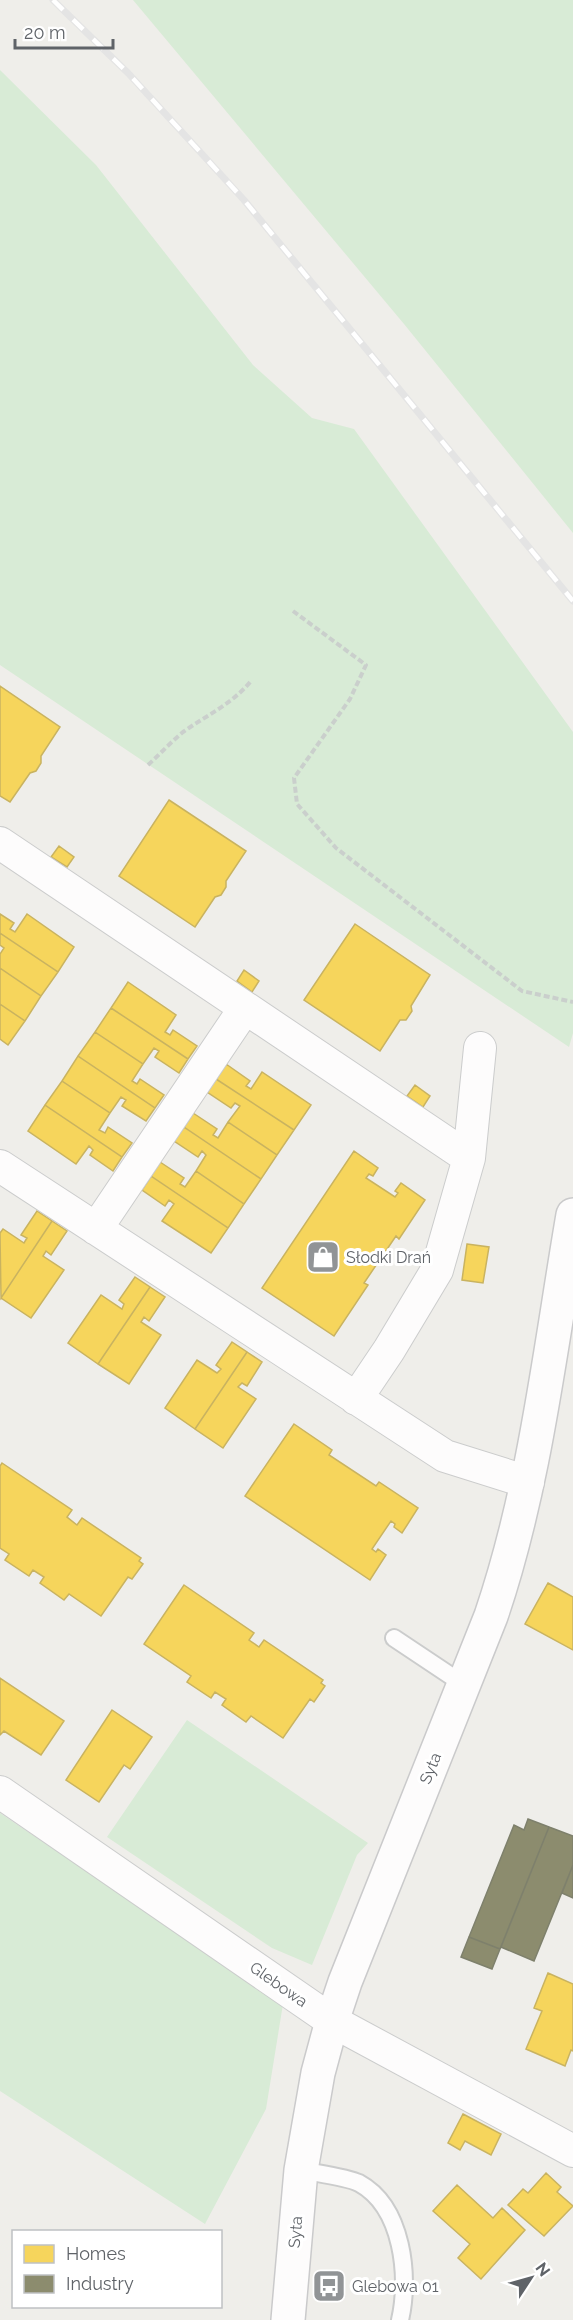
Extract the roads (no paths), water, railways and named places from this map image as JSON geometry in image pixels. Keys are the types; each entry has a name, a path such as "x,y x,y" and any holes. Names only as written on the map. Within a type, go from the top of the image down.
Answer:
{"street":[{"path":"3,851 470,1158"},
{"path":"96,1229 245,1008"},
{"path":"356,1399 389,1350 437,1270 470,1158 480,1048"},
{"path":"0,1166 445,1456 528,1482"},
{"name":"Syta","path":"288,2320 301,2170 318,2073 345,1982 504,1580 528,1482 573,1215"},
{"name":"Glebowa","path":"0,1792 332,2021 573,2151"}],"lane":[{"path":"394,1638 464,1683"},
{"path":"301,2170 358,2183 380,2201 392,2217 400,2244 404,2300 400,2320"}],"railway":[{"path":"53,0 128,73 244,200 573,601"}],"place":[{"name":"Słodki Drań","path":"323,1257"},
{"name":"Glebowa 01","path":"329,2286"}]}
